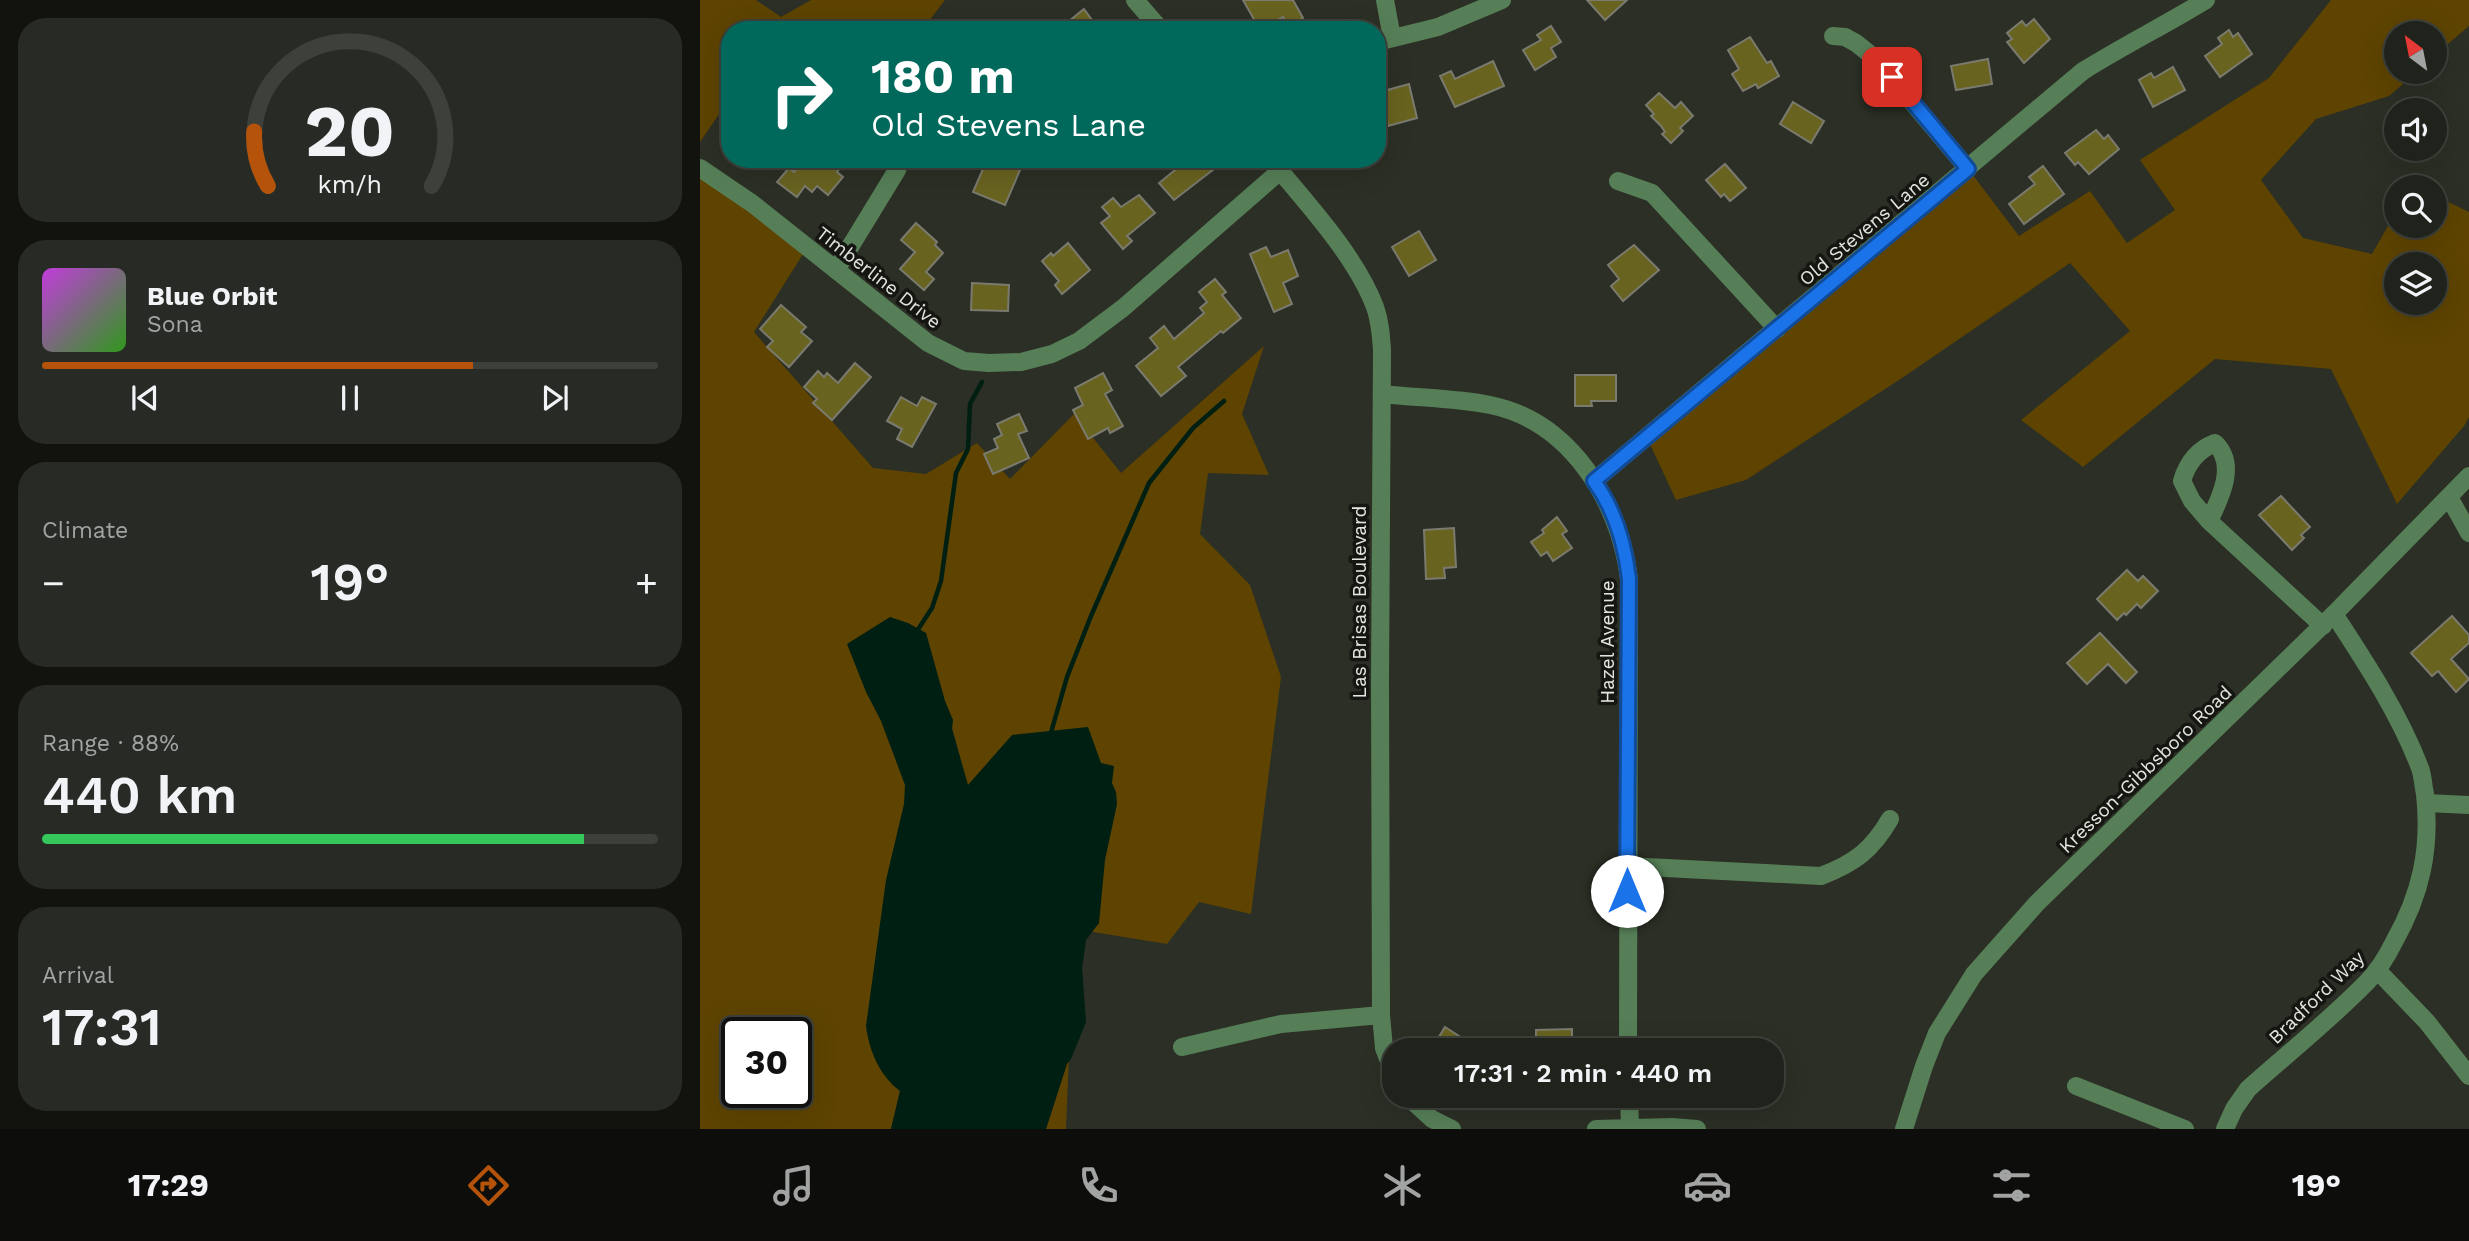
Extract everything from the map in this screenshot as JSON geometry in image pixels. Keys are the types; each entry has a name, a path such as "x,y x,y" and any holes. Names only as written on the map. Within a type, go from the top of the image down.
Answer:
{"street":[{"path":"1135,0 1153,21"},
{"path":"1385,0 1385,21"},
{"path":"1386,40 1438,27 1502,0"},
{"name":"Old Stevens Lane","path":"1594,481 2083,71 2206,0"},
{"path":"1833,36 1845,37 1876,59 1968,169"},
{"name":"Timberline Drive","path":"700,168 753,204 928,343 964,361 1021,362 1052,354 1079,341 1124,307 1272,168"},
{"path":"836,270 898,168"},
{"name":"Las Brisas Boulevard","path":"1277,168 1346,254 1375,307 1380,324 1383,1038"},
{"path":"1618,181 1652,193 1777,329"},
{"name":"Hazel Avenue","path":"1382,394 1491,405 1548,429 1563,442 1594,481 1615,519 1625,550 1629,579 1628,1038"},
{"name":"Kresson-Gibbsboro Road","path":"1904,1129 1937,1032 1968,981 2038,903 2328,620 2469,476"},
{"path":"2449,497 2469,533"},
{"name":"Bradford Way","path":"2209,520 2328,620 2369,668 2422,770 2426,803 2426,853 2421,880 2406,920 2377,970 2248,1089 2234,1108 2225,1129"},
{"path":"2426,803 2469,805"},
{"path":"1627,866 1821,876 1861,856 1877,842 1890,819"},
{"path":"2377,970 2427,1022 2469,1076"},
{"path":"1182,1047 1281,1024 1381,1015"},
{"path":"2076,1086 2185,1129"},
{"path":"1420,1108 1432,1119 1452,1129"},
{"path":"1629,1108 1630,1127"},
{"path":"1596,1129 1697,1129"}],"shaded area":[{"path":"700,0 756,0 781,17 811,0 945,0 929,21 721,21 721,111 700,142"},
{"path":"2331,0 2469,0 2469,26 2447,45 2447,21 2384,21 2384,84 2403,84 2389,96 2316,119 2261,180 2303,238 2372,254 2384,233 2384,238 2447,238 2447,201 2469,212 2469,417 2397,504 2331,369 2215,359 2083,467 2021,420 2130,331 2070,263 1746,480 1676,500 1649,442 1969,170 2019,236 2090,191 2127,243 2175,210 2140,160 2269,78"},
{"path":"700,165 808,246 754,332 873,468 926,474 977,443 1010,479 1074,414 1121,473 1264,346 1242,414 1269,475 1208,473 1200,534 1250,585 1281,677 1251,914 1199,902 1167,944 1087,931 968,786 926,633 909,797 900,1091 891,1129 700,1129"},
{"path":"890,617 926,633 953,720 952,729 968,785 1012,735 1088,727 1101,763 1114,766 1112,783 1117,804 1105,860 1099,923 1086,940 1082,968 1086,1022 1067,1064 1046,1129 891,1129 900,1091 887,1078 877,1062 866,1026 886,880 904,804 905,785 881,721 847,644"},
{"path":"1069,1056 1066,1129 1046,1129"}],"building":[{"path":"1243,0 1293,0 1303,18 1298,21 1285,21 1283,17 1276,21 1255,21"},
{"path":"1587,0 1627,0 1605,20"},
{"path":"1084,9 1092,20 1091,21 1069,21"},
{"path":"2034,19 2050,39 2024,63 2007,42 2012,39 2007,33 2022,21 2026,26"},
{"path":"1551,26 1561,42 1551,48 1556,57 1535,70 1523,50 1541,40 1537,35"},
{"path":"2229,30 2233,37 2238,33 2252,54 2220,77 2205,56 2222,44 2218,38"},
{"path":"1750,37 1767,63 1771,61 1779,76 1758,88 1756,84 1743,91 1732,74 1739,69 1728,50"},
{"path":"1988,59 1992,84 1956,90 1951,66"},
{"path":"1493,61 1504,86 1455,107 1440,76 1451,71 1455,79"},
{"path":"2173,67 2185,90 2153,107 2139,80 2151,73 2154,78"},
{"path":"1409,84 1417,118 1388,126 1386,90"},
{"path":"1659,93 1675,108 1681,102 1693,116 1680,128 1683,131 1671,143 1662,134 1665,132 1651,116 1654,114 1646,105"},
{"path":"1793,102 1824,121 1811,143 1780,124"},
{"path":"2096,130 2104,139 2108,135 2119,149 2089,174 2078,162 2075,165 2065,153"},
{"path":"1725,164 1746,188 1730,201 1724,194 1721,197 1706,180"},
{"path":"2043,166 2064,194 2024,224 2009,204 2035,184 2029,177"},
{"path":"789,168 794,172 797,168 840,168 837,172 843,177 828,195 817,186 812,192 805,186 797,197 777,182"},
{"path":"981,168 1020,170 1005,205 973,192 983,169"},
{"path":"1173,168 1215,168 1174,200 1159,183 1175,170"},
{"path":"1139,195 1155,213 1127,236 1132,241 1123,249 1101,223 1110,216 1102,207 1113,198 1121,207"},
{"path":"916,223 937,242 935,245 943,253 926,272 934,279 924,290 900,269 915,252 901,240"},
{"path":"1419,231 1436,260 1409,276 1392,247"},
{"path":"1068,243 1090,270 1062,294 1055,285 1059,281 1042,261 1051,253 1053,256"},
{"path":"1634,245 1659,270 1623,301 1611,286 1619,279 1608,265"},
{"path":"1266,247 1271,257 1288,250 1298,276 1283,283 1292,304 1274,312 1250,254"},
{"path":"1215,279 1226,292 1222,295 1241,318 1178,367 1186,376 1161,396 1136,366 1158,348 1150,338 1164,326 1174,339 1204,313 1200,308 1207,302 1199,292"},
{"path":"972,283 1009,285 1008,311 971,310"},
{"path":"781,305 806,327 801,332 812,341 789,367 767,347 773,341 760,329"},
{"path":"855,363 871,377 832,420 813,403 817,399 804,387 818,371 824,377 827,373 838,383"},
{"path":"1103,373 1112,390 1105,394 1123,426 1110,433 1108,428 1088,439 1073,410 1083,405 1075,388"},
{"path":"1575,375 1616,375 1616,401 1591,401 1592,406 1575,406"},
{"path":"901,397 917,406 922,397 936,404 912,447 897,439 902,429 887,421"},
{"path":"1019,414 1027,431 1018,434 1029,458 993,474 984,454 998,448 994,439 1002,435 997,424"},
{"path":"2281,496 2310,527 2301,535 2304,538 2292,550 2259,515"},
{"path":"1557,517 1567,531 1562,534 1572,548 1553,561 1547,552 1541,556 1531,542 1544,533 1542,530"},
{"path":"1454,528 1456,567 1444,568 1445,578 1426,579 1424,530"},
{"path":"2127,570 2138,581 2143,576 2158,591 2141,608 2137,604 2117,620 2097,599"},
{"path":"2452,616 2469,635 2469,643 2451,659 2469,679 2456,692 2438,671 2432,676 2411,653"},
{"path":"2100,633 2137,672 2126,683 2108,664 2087,684 2067,663"},
{"path":"1445,1027 1462,1038 1438,1038"},
{"path":"1572,1029 1572,1038 1536,1038 1536,1030"}],"waterway":[{"path":"917,631 932,608 941,581 956,473 968,449 970,404 982,382"},
{"path":"1050,736 1067,677 1149,483 1193,428 1224,401"}],"route":[{"path":"1627,891 1629,579 1625,550 1615,519 1594,481 1968,169 1892,77"}]}
